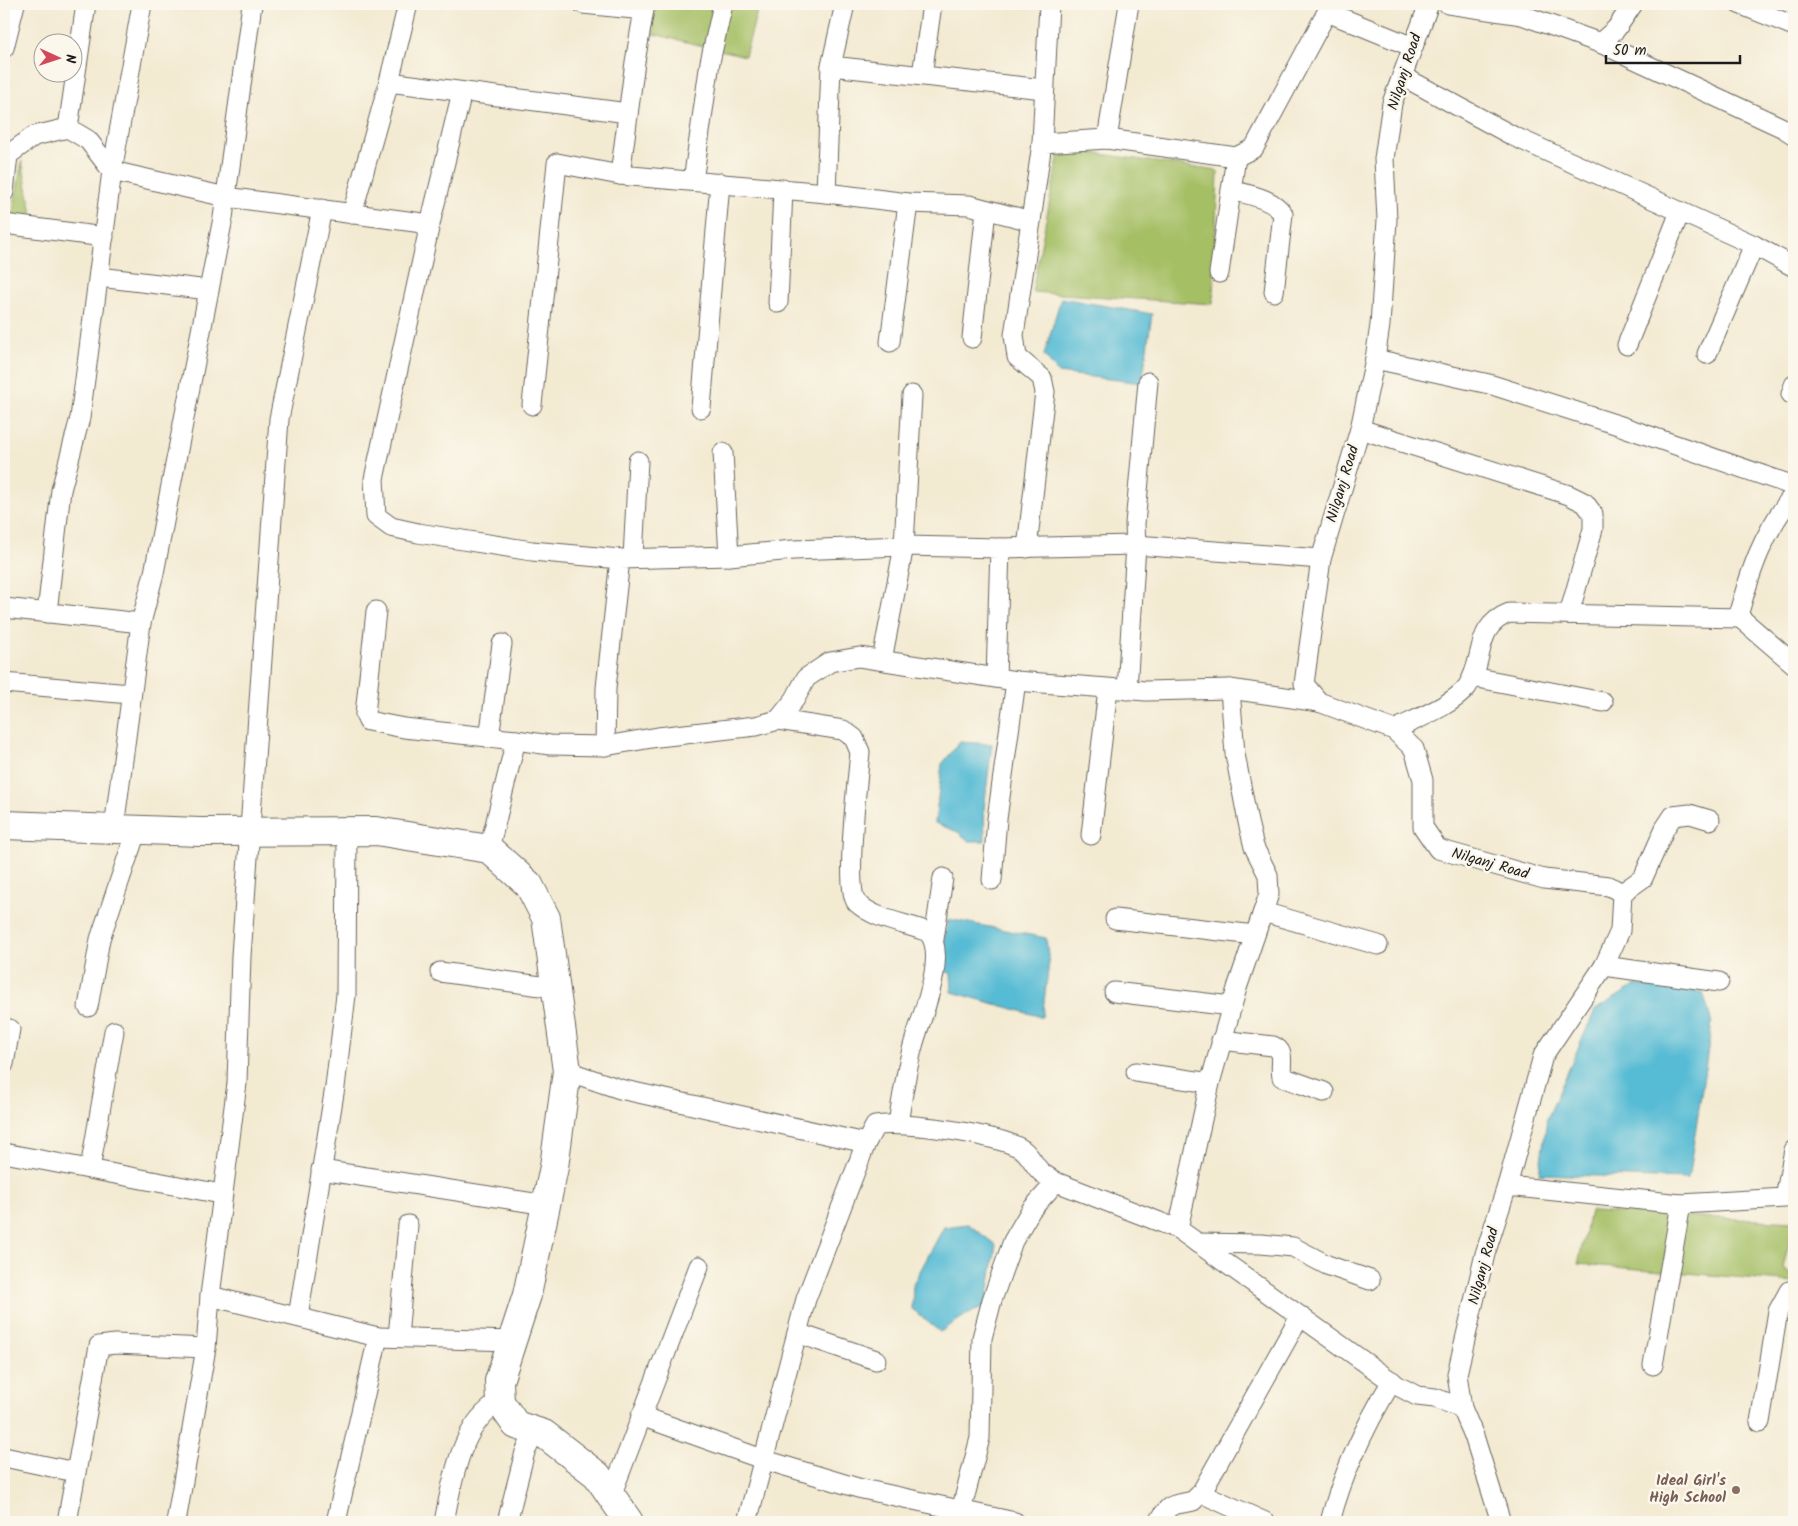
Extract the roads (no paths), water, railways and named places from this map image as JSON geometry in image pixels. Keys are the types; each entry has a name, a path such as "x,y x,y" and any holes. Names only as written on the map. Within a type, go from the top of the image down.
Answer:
{"street":[{"path":"4,48 15,4"},
{"path":"68,128 86,4"},
{"path":"47,613 61,490 80,418 112,171 142,4"},
{"path":"88,1007 100,939 125,828 130,694 141,623 154,573 226,197 252,4"},
{"path":"352,214 389,82 408,4"},
{"path":"583,4 645,7 620,175"},
{"path":"693,181 710,62 723,4"},
{"path":"826,193 831,66 845,4"},
{"path":"922,75 932,4"},
{"path":"1028,548 1044,392 1042,378 1017,357 1014,336 1042,143 1049,4"},
{"path":"1107,139 1129,4"},
{"name":"Nilganj Road","path":"1429,4 1392,103 1384,159 1387,220 1380,325 1375,359 1360,429 1322,559 1304,684 1319,702 1394,730 1414,749 1423,780 1423,828 1438,849 1544,879 1609,886 1622,893 1620,931 1604,966 1543,1056 1507,1186 1485,1254 1458,1374 1462,1408 1474,1436 1501,1522"},
{"path":"1448,4 1522,15 1600,43 1783,128 1794,136"},
{"path":"1600,43 1616,29 1633,4"},
{"path":"1739,4 1794,26"},
{"path":"1042,143 1107,139 1236,157 1254,148 1321,8 1413,47"},
{"path":"831,66 1044,89"},
{"path":"1402,76 1512,136 1754,246 1794,267"},
{"path":"389,82 628,113"},
{"path":"462,92 430,224 374,479 376,516 391,527 532,551 626,558 729,556 793,550 904,546 1000,548 1136,546 1322,559"},
{"path":"4,192 6,155 34,136 68,128 88,140 112,171 226,197 430,224"},
{"path":"1219,273 1236,157"},
{"path":"532,405 557,163 620,175 826,193 908,203 969,206 1031,221"},
{"path":"701,408 720,183"},
{"path":"778,304 784,190"},
{"path":"1231,190 1263,200 1278,207 1283,214 1274,292"},
{"path":"890,342 908,203"},
{"path":"176,1522 206,1348 221,1194 237,1082 241,956 279,419 322,209"},
{"path":"972,338 986,210"},
{"path":"1627,345 1680,212"},
{"path":"4,224 104,237"},
{"path":"1708,354 1754,246"},
{"path":"99,277 209,290"},
{"path":"1375,359 1489,384 1618,425 1794,486"},
{"path":"1127,690 1136,546 1135,524 1148,382"},
{"path":"882,660 904,546 912,395"},
{"path":"1360,429 1569,495 1585,503 1593,514 1593,529 1569,614"},
{"path":"723,453 729,556"},
{"path":"605,746 606,688 626,558 638,461"},
{"path":"1794,494 1776,517 1752,566 1738,616 1794,664"},
{"path":"996,678 1000,548"},
{"path":"4,608 141,623"},
{"path":"376,611 365,714 368,721 404,728 550,745 605,746 658,736 756,726 778,720 843,730 854,738 860,752 851,870 852,893 855,902 869,912 928,932 934,939"},
{"path":"1394,730 1454,699 1466,688 1472,677 1490,624 1497,618 1509,613 1740,618"},
{"path":"489,738 502,644"},
{"path":"778,720 795,699 806,678 830,662 858,657 1016,682 1127,690 1230,689 1319,702"},
{"path":"1472,677 1603,702"},
{"path":"992,880 996,820 1016,682"},
{"path":"4,683 130,694"},
{"path":"1091,835 1108,689"},
{"path":"1178,1229 1210,1083 1231,1006 1269,894 1268,875 1254,847 1235,754 1230,689"},
{"path":"489,849 516,740"},
{"path":"1622,893 1643,878 1665,828 1674,816 1690,814 1710,820"},
{"path":"4,825 200,832 376,831 489,849 529,885 546,918 567,1071 554,1167 528,1295 499,1381 500,1402 516,1425 544,1434 597,1475 629,1522"},
{"path":"298,1317 346,995 347,832"},
{"path":"898,1124 913,1044 932,985 936,951 934,939 943,878"},
{"path":"1263,912 1378,945"},
{"path":"1115,918 1255,935"},
{"path":"1604,966 1719,982"},
{"path":"440,972 555,988"},
{"path":"1114,992 1231,1006"},
{"path":"4,1028 10,1029 4,1064"},
{"path":"90,1169 114,1031"},
{"path":"1222,1040 1273,1046 1279,1049 1282,1053 1282,1077 1324,1092"},
{"path":"567,1071 620,1089 866,1143"},
{"path":"1136,1072 1210,1083"},
{"path":"747,1522 765,1460 806,1299 866,1143 875,1126 913,1125 967,1134 999,1141 1023,1149 1040,1171 1056,1182 1178,1229 1392,1381 1417,1396 1435,1398 1462,1408"},
{"path":"1507,1186 1681,1204 1790,1199 1794,1150"},
{"path":"4,1153 221,1194"},
{"path":"321,1170 546,1205"},
{"path":"961,1511 980,1438 982,1338 992,1300 1013,1241 1031,1210 1056,1182"},
{"path":"1653,1365 1681,1204"},
{"path":"398,1338 408,1225"},
{"path":"1197,1243 1260,1244 1292,1247 1327,1265 1370,1280"},
{"path":"611,1496 699,1266"},
{"path":"1760,1422 1778,1310 1789,1291 1794,1290"},
{"path":"210,1296 378,1337 512,1342"},
{"path":"1159,1522 1166,1508 1174,1503 1194,1501 1201,1493 1300,1316"},
{"path":"798,1333 876,1360"},
{"path":"336,1522 378,1337"},
{"path":"66,1522 99,1346 114,1344 206,1348"},
{"path":"1330,1522 1338,1490 1365,1428 1392,1381"},
{"path":"444,1522 466,1441 488,1408 500,1402"},
{"path":"642,1416 765,1460 858,1488 1015,1522"},
{"path":"507,1522 525,1452 536,1431"},
{"path":"4,1457 75,1472"},
{"path":"1201,1493 1265,1522"}],"water":[{"path":"1061,298 1152,314 1142,383 1058,373 1044,355"},
{"path":"960,742 992,744 984,808 985,841 969,841 958,832 935,823 942,764"},
{"path":"948,919 1046,938 1049,963 1042,1017 952,992 951,973 938,970"},
{"path":"1636,985 1703,992 1712,1023 1688,1179 1539,1174 1547,1119 1595,1010"},
{"path":"968,1224 996,1245 986,1307 969,1313 940,1332 912,1309 913,1284 944,1227"}],"place":[{"name":"Ideal Girl's High School","path":"1736,1490"}]}
